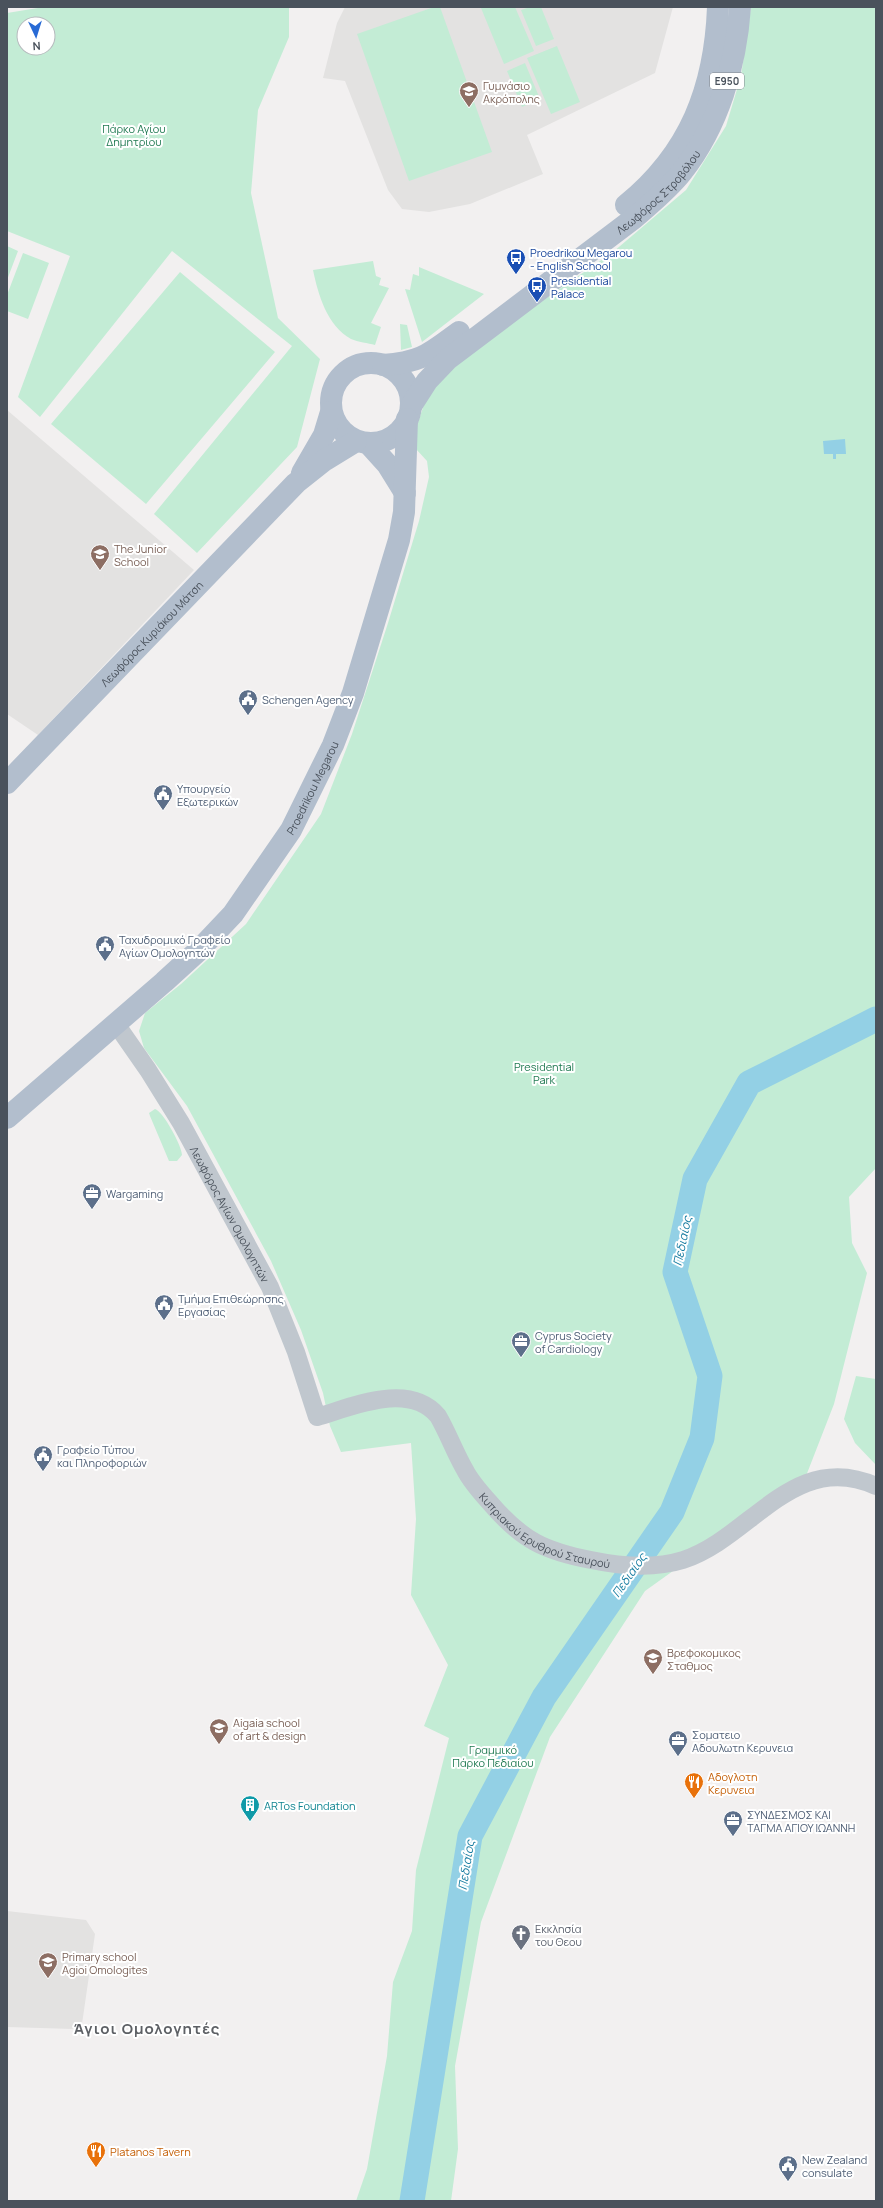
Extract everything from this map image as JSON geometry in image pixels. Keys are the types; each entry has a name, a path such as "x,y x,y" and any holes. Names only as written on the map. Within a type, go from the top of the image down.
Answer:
{"main road":[{"name":"Λεωφόρος Στροβόλου","path":"383,365 412,362 435,350 640,194 660,173 680,148 706,91 713,58 718,7"},
{"name":"Λεωφόρος Στροβόλου","path":"409,413 426,381 448,359 633,219 662,194 681,173 698,150 723,96 733,61 740,7"},
{"path":"362,442 385,440 393,436 409,413 406,384 396,373 383,365 362,364 343,374 332,392 331,412 343,432 362,442 387,464 404,493"},
{"name":"Λεωφόρος Κυριάκου Μάτση","path":"296,483 324,435 331,412"},
{"name":"Proedrikou Megarou","path":"116,1024 164,982 224,924 291,830 333,745 353,693 399,540 404,512 409,413"},
{"name":"Λεωφόρος Κυριάκου Μάτση","path":"7,783 296,483 326,460 362,442"},
{"name":"E950","path":"7,1118 116,1024"}],"street":[{"name":"Λεωφόρος Αγίων Ομολογητών","path":"116,1024 148,1070 181,1123 270,1287 296,1352 317,1417"},
{"name":"Κυπριακού Ερυθρού Σταυρού","path":"317,1417 383,1399 400,1397 417,1401 433,1410 438,1416 465,1471 491,1504 521,1534 546,1549 614,1565 657,1564 683,1560 716,1545 773,1500 798,1486 826,1478 839,1477 862,1480 876,1486"}],"shaded area":[{"name":"Γυμνάσιο Ακρόπολης","path":"345,7 673,7 655,73 527,135 543,174 470,204 429,212 402,209 388,190 345,81 323,78 337,23"},
{"name":"The Junior School","path":"7,410 194,570 38,735 7,714"},
{"name":"Primary school Agioi Omologites","path":"7,1911 86,1920 95,1934 82,2024 73,2029 7,2027"}],"green space":[{"name":"Πάρκο Αγίου Δημητρίου","path":"44,7 289,7 289,37 258,110 251,193 278,318 320,359 297,447 197,553 154,514 292,346 172,251 40,417 18,397 70,256 7,231 7,13"},
{"path":"434,7 440,7 492,152 409,181 357,34"},
{"path":"515,7 534,51 504,64 481,8"},
{"path":"530,7 541,7 554,39 536,46 521,10"},
{"name":"Presidential Park","path":"751,7 876,7 876,1168 849,1197 852,1243 867,1273 834,1404 806,1476 645,1591 550,1737 481,1922 455,2066 458,2149 451,2201 356,2201 367,2169 387,2056 393,1982 412,1931 416,1870 449,1738 424,1726 448,1665 411,1595 416,1519 411,1443 341,1452 330,1426 323,1393 301,1330 271,1261 187,1106 144,1048 139,1031 145,1013 181,984 246,924 321,814 352,734 419,521 429,477 427,461 416,449 416,428 430,387 506,326 613,252 686,190 726,126 741,76"},
{"path":"557,46 580,102 551,114 527,58"},
{"path":"525,63 540,99 522,107 507,71"},
{"path":"7,246 18,251 7,280"},
{"path":"23,253 49,263 28,319 7,311 7,295"},
{"path":"373,261 376,276 381,278 379,285 389,288 371,323 381,327 375,345 351,339 336,326 325,309 313,270"},
{"path":"419,267 484,294 422,342 405,289 410,290 413,274 419,276"},
{"path":"180,272 275,352 146,504 51,424"},
{"path":"400,324 407,325 412,347 401,350"},
{"path":"155,1109 163,1116 172,1129 179,1144 182,1155 177,1161 169,1161 149,1113"},
{"path":"856,1376 876,1379 876,1465 855,1443 844,1419"}],"water":[{"path":"845,439 846,454 836,454 836,459 833,459 833,454 824,454 823,441"}],"waterway":[{"name":"Πεδιαίος","path":"412,2201 470,1836 544,1697 672,1512 702,1438 710,1376 675,1272 695,1179 749,1083 876,1019"}],"place":[{"name":"Γυμνάσιο Ακρόπολης","path":"469,108"},
{"name":"Proedrikou Megarou - English School","path":"516,275"},
{"name":"Presidential Palace","path":"537,303"},
{"name":"The Junior School","path":"100,571"},
{"name":"Schengen Agency","path":"248,716"},
{"name":"Υπουργείο Εξωτερικών","path":"163,811"},
{"name":"Ταχυδρομικό Γραφείο Αγίων Ομολογητών","path":"105,962"},
{"name":"Wargaming","path":"92,1210"},
{"name":"Τμήμα Επιθεώρησης Εργασίας","path":"164,1321"},
{"name":"Cyprus Society of Cardiology","path":"521,1358"},
{"name":"Γραφείο Τύπου και Πληροφοριών","path":"43,1472"},
{"name":"Βρεφοκομικος Σταθμος","path":"653,1675"},
{"name":"Aigaia school of art & design","path":"219,1745"},
{"name":"Σοματειο Αδουλωτη Κερυνεια","path":"678,1757"},
{"name":"Αδογλοτη Κερυνεια","path":"694,1799"},
{"name":"ARTos Foundation","path":"250,1822"},
{"name":"ΣΥΝΔΕΣΜΟΣ ΚΑΙ ΤΑΓΜΑ ΑΓΙΟΥ ΙΩΑΝΝΗ","path":"733,1837"},
{"name":"Εκκλησία του Θεου","path":"521,1951"},
{"name":"Primary school Agioi Omologites","path":"48,1979"},
{"name":"Platanos Tavern","path":"96,2168"},
{"name":"New Zealand consulate","path":"788,2182"}],"district":[{"name":"Άγιοι Ομολογητές","path":"147,2028"}],"park label":[{"name":"Γραμμικό Πάρκο Πεδιαίου","path":"493,1755"}]}
